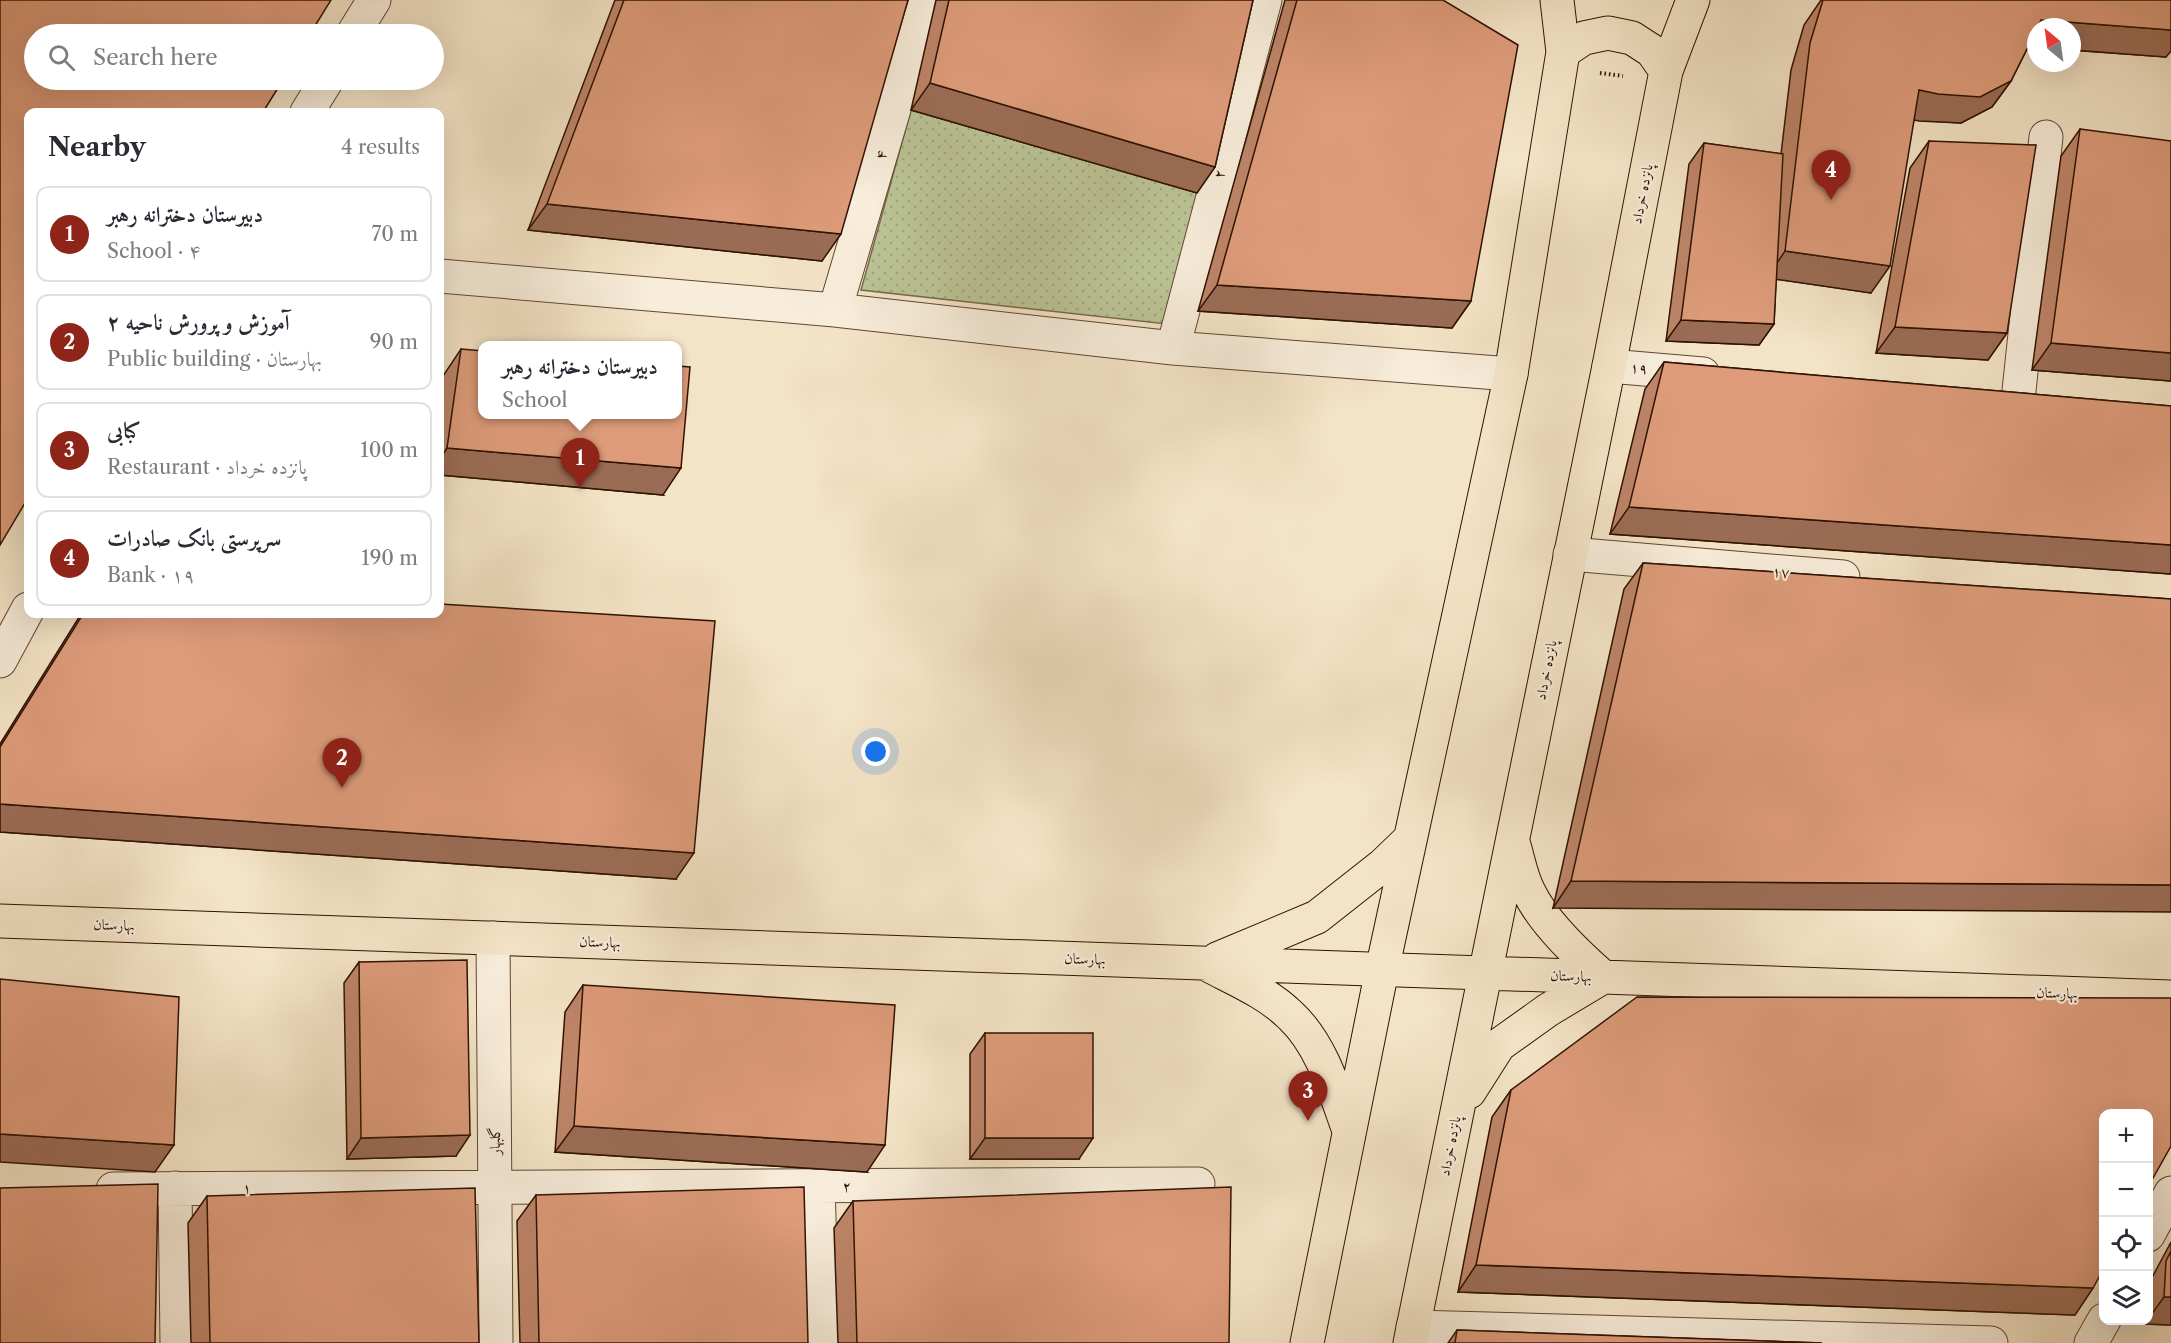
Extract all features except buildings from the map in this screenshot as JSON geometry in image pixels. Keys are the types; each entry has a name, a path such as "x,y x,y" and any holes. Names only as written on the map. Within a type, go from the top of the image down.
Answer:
{"main road":[{"path":"1307,1343 1382,970 1511,375 1562,60 1557,0"},
{"name":"پانزده خرداد","path":"1411,1335 1609,366 1665,76 1693,0"},
{"path":"1562,60 1584,38 1608,33 1616,34 1632,38 1652,51 1665,76"},
{"path":"1206,963 1317,917 1383,865 1410,839"},
{"path":"1455,1118 1476,1079 1499,1044 1548,1010 1603,977 1579,956 1552,926 1529,893 1512,840"},
{"name":"بهارستان","path":"0,921 2171,997"},
{"path":"1206,963 1264,994 1292,1016 1311,1042 1324,1067 1349,1131"}],"street":[{"path":"359,24 374,0"},
{"name":"۴","path":"835,310 926,0"},
{"name":"۲","path":"1173,348 1265,0"},
{"path":"310,108 321,90"},
{"path":"2046,137 2006,399 2053,403"},
{"path":"444,276 835,310 1173,348 1511,375"},
{"name":"۱۹","path":"1609,366 1737,377"},
{"name":"۱۷","path":"1570,554 1876,580"},
{"path":"0,660 24,616"},
{"name":"گلبهار","path":"493,939 496,1343"},
{"name":"۲","path":"495,1187 1198,1184"},
{"path":"818,1186 823,1343"},
{"name":"۱","path":"82,1189 495,1187"},
{"path":"176,1188 177,1343"},
{"path":"2153,1226 2171,1193"},
{"path":"2091,1343 2100,1325"},
{"path":"1411,1335 1991,1343"}],"path":[{"path":"1562,60 1665,76"}],"green space":[{"path":"911,110 1197,193 1167,324 861,290"}],"place":[{"name":"سرپرستی بانک صادرات","path":"1831,200"},
{"name":"دبیرستان دخترانه رهبر","path":"580,488"},
{"name":"آموزش و پرورش ناحیه ۲","path":"342,788"},
{"name":"کبابی","path":"1308,1121"}]}
